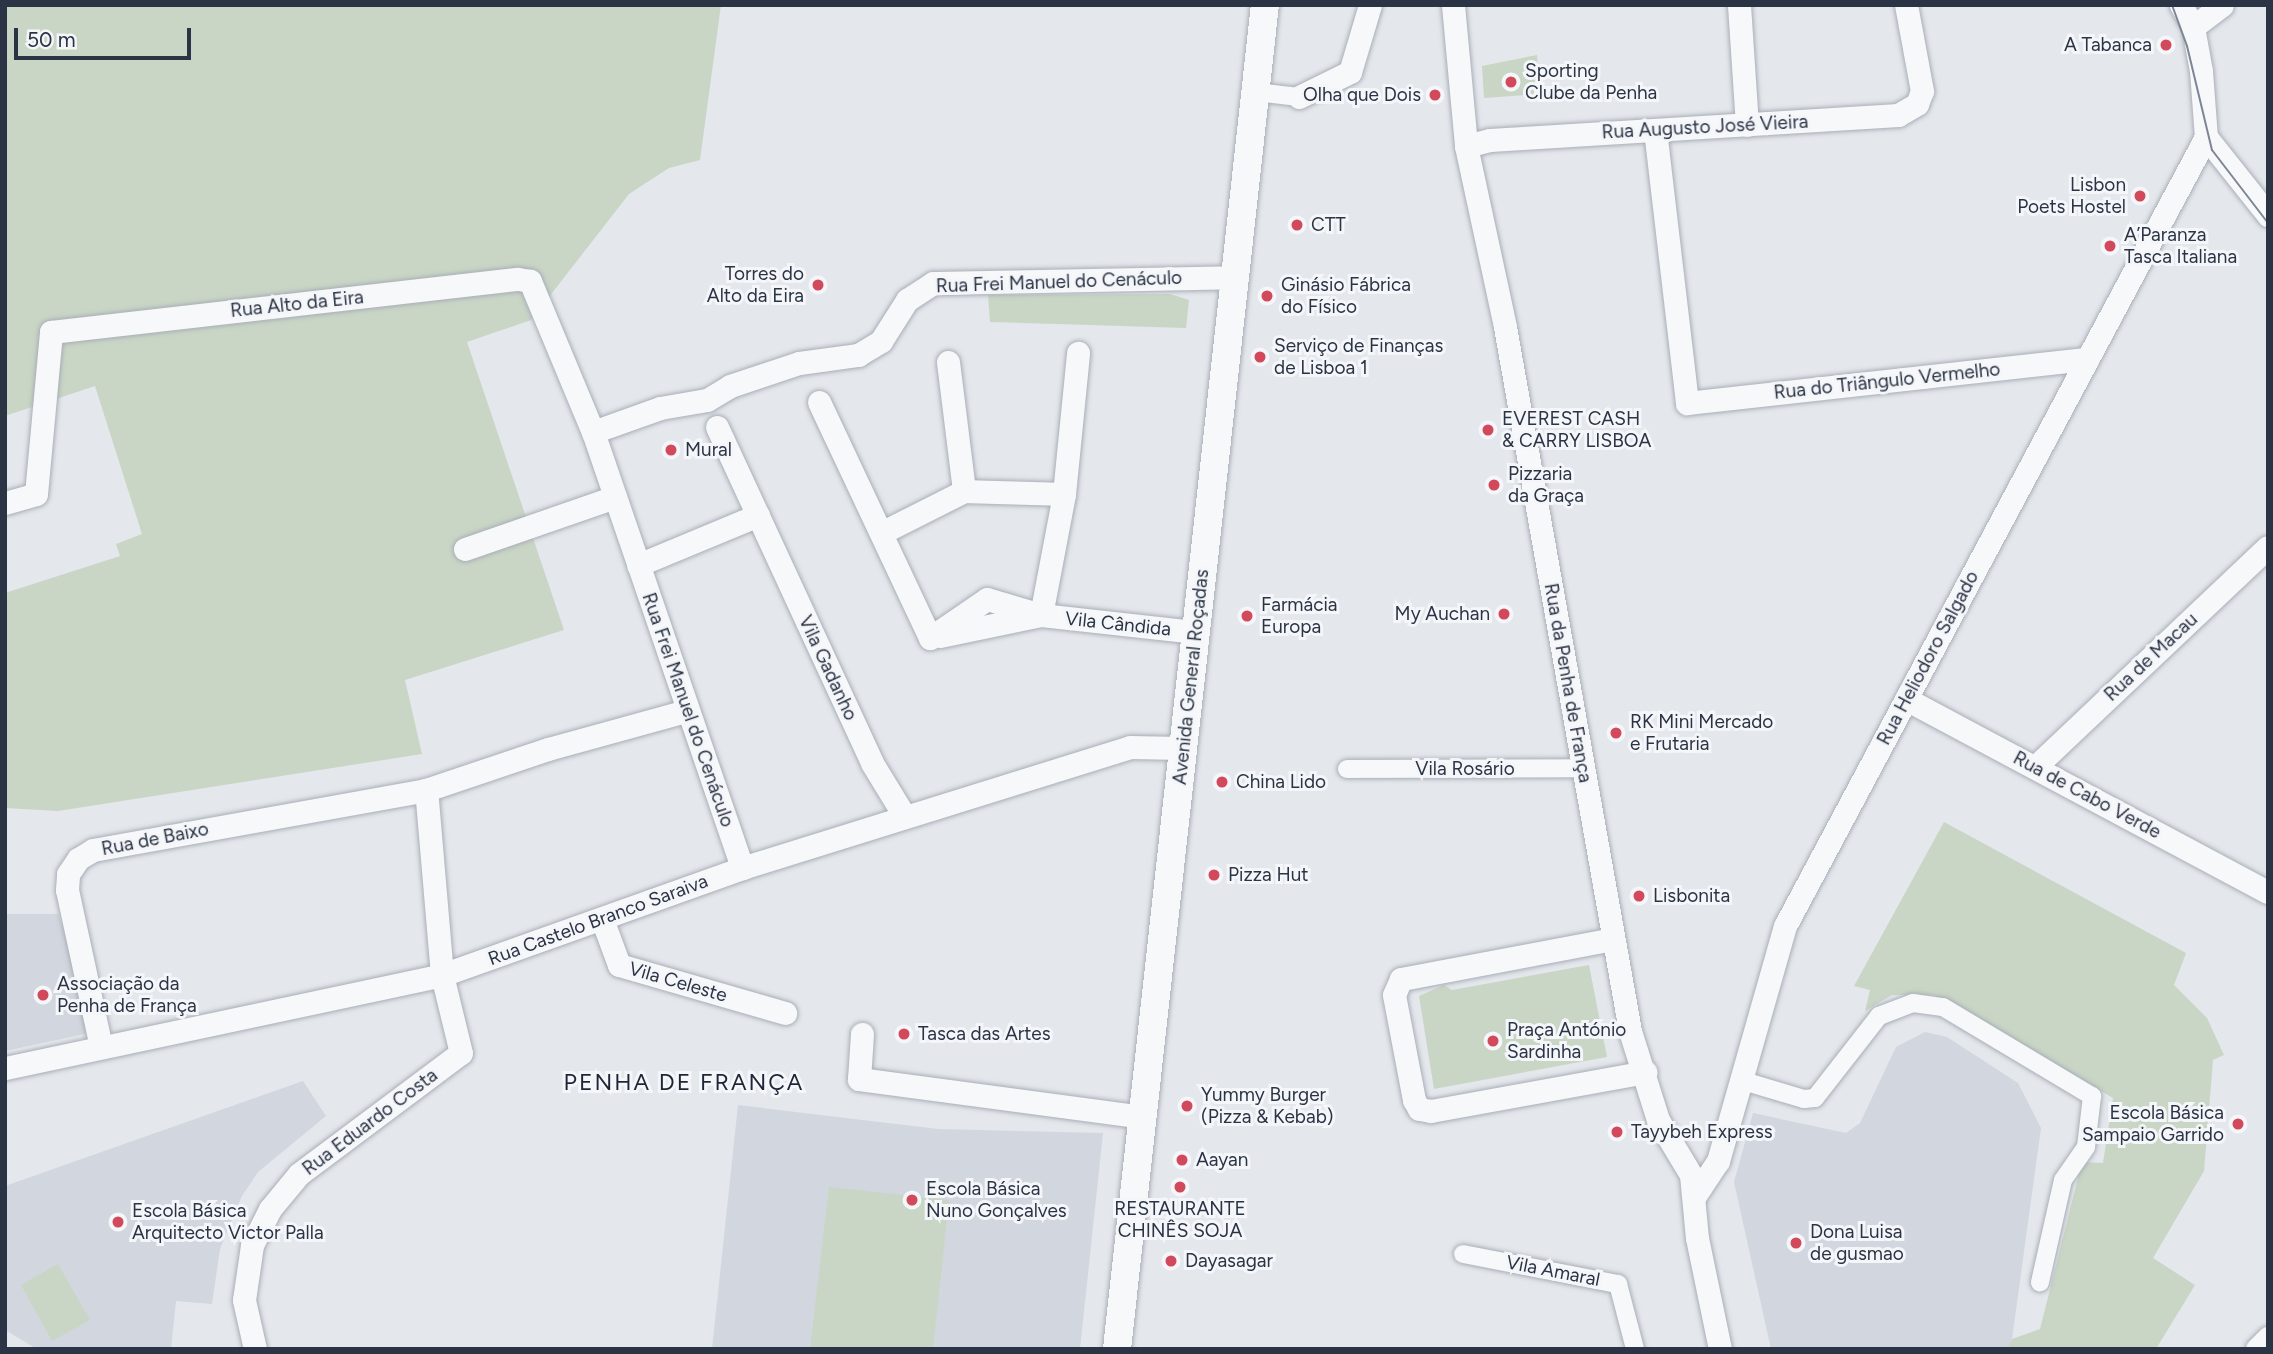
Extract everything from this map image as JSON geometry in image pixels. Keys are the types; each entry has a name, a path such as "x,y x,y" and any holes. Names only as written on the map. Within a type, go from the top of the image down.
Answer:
{"street":[{"name":"Avenida General Roçadas","path":"1116,1349 1265,5"},
{"path":"1256,92 1299,97 1350,72 1370,5"},
{"name":"Rua da Penha de França","path":"1453,5 1466,146 1504,327 1630,1031 1658,1120 1691,1175 1697,1238 1720,1349"},
{"path":"1739,5 1747,125"},
{"name":"Rua Augusto José Vieira","path":"1466,146 1490,140 1898,115 1917,104 1922,82 1906,5"},
{"path":"2181,5 2193,27 2206,137 2268,215"},
{"path":"2193,27 2222,5"},
{"name":"Rua do Triângulo Vermelho","path":"1655,130 1687,403 2088,359"},
{"name":"Rua Heliodoro Salgado","path":"1694,1197 1717,1161 1785,926 2206,137"},
{"name":"Rua Frei Manuel do Cenáculo","path":"593,432 660,408 707,400 730,386 799,363 858,355 881,341 907,300 933,283 1235,277"},
{"name":"Rua Alto da Eira","path":"5,503 36,494 51,332 518,279 530,281 538,292"},
{"name":"Rua Frei Manuel do Cenáculo","path":"538,292 593,432 686,711 742,868"},
{"name":"Vila Cândida","path":"1041,615 1064,494 1078,353"},
{"path":"948,362 964,491"},
{"name":"Vila Cândida","path":"819,402 883,533 930,638 1041,615 1196,632"},
{"name":"Vila Gadanho","path":"717,427 872,763 905,817"},
{"path":"883,533 964,491 1064,494"},
{"path":"465,549 615,497"},
{"path":"638,565 758,515"},
{"name":"Rua de Macau","path":"2035,767 2268,547"},
{"name":"Rua de Cabo Verde","path":"1906,699 2268,892"},
{"path":"442,975 426,790 548,749 686,711"},
{"name":"Rua Castelo Branco Saraiva","path":"5,1068 442,975 742,868 1130,747 1182,748"},
{"name":"Vila Rosário","path":"1348,769 1583,768"},
{"name":"Rua de Baixo","path":"101,1047 67,890 68,874 78,859 119,844 426,790"},
{"name":"Vila Celeste","path":"602,919 619,965 785,1013"},
{"path":"1614,939 1401,979 1394,995 1413,1100 1419,1109 1431,1111 1645,1072"},
{"name":"Rua Eduardo Costa","path":"256,1349 244,1300 253,1245 270,1209 299,1174 461,1053 442,975"},
{"path":"1740,1080 1804,1099 1815,1097 1879,1016 1913,1003 1943,1007 2092,1096 2086,1147 2063,1181 2040,1282"},
{"path":"862,1034 859,1079 1142,1117"},
{"name":"Vila Amaral","path":"1463,1254 1618,1284 1635,1349"},
{"path":"2257,1349 2268,1338"}],"shaded area":[{"name":"Associação da Penha de França","path":"5,914 58,914 74,958 89,1033 5,1051"},
{"path":"1925,1032 1947,1037 2018,1083 2041,1128 2012,1339 2007,1349 1771,1349 1734,1182 1753,1113 1846,1133 1860,1123 1896,1047"},
{"name":"Escola Básica Arquitecto Victor Palla","path":"303,1081 326,1116 258,1172 242,1196 220,1249 212,1304 176,1301 171,1349 37,1349 5,1330 5,1186"},
{"name":"Escola Básica Nuno Gonçalves","path":"738,1105 938,1129 1103,1133 1080,1349 712,1349"}],"green space":[{"path":"5,5 721,5 700,160 669,168 629,194 531,320 467,342 564,630 405,680 422,754 58,811 5,808 5,593 120,556 116,544 142,534 95,386 5,416"},
{"name":"Sporting Clube da Penha","path":"1537,55 1540,94 1484,98 1482,66"},
{"path":"1170,294 1189,300 1186,328 990,322 988,295"},
{"path":"1944,822 2186,953 2174,985 2207,1018 2224,1055 2213,1060 2204,1171 2153,1258 2195,1285 2156,1349 2007,1349 2012,1339 2040,1329 2082,1162 2103,1163 2113,1098 1934,995 1892,995 1865,1011 1870,990 1854,986"},
{"path":"1589,965 1607,1057 1434,1089 1419,996 1444,985 1452,990"},
{"path":"829,1187 949,1200 933,1349 810,1349"},
{"path":"58,1264 90,1320 52,1341 21,1285"}],"tram line":[{"path":"2172,5 2187,46 2212,150 2268,223"},
{"path":"2190,5 2225,5"}],"place":[{"name":"A Tabanca","path":"2166,45"},
{"name":"Sporting Clube da Penha","path":"1511,82"},
{"name":"Olha que Dois","path":"1435,95"},
{"name":"Lisbon Poets Hostel","path":"2140,196"},
{"name":"CTT","path":"1297,225"},
{"name":"A’Paranza Tasca Italiana","path":"2110,246"},
{"name":"Torres do Alto da Eira","path":"818,285"},
{"name":"Ginásio Fábrica do Físico","path":"1267,296"},
{"name":"Serviço de Finanças de Lisboa 1","path":"1260,357"},
{"name":"EVEREST CASH & CARRY LISBOA","path":"1488,430"},
{"name":"Mural","path":"671,450"},
{"name":"Pizzaria da Graça","path":"1494,485"},
{"name":"My Auchan","path":"1504,614"},
{"name":"Farmácia Europa","path":"1247,616"},
{"name":"RK Mini Mercado e Frutaria","path":"1616,733"},
{"name":"China Lido","path":"1222,782"},
{"name":"Pizza Hut","path":"1214,875"},
{"name":"Lisbonita","path":"1639,896"},
{"name":"Associação da Penha de França","path":"43,995"},
{"name":"Tasca das Artes","path":"904,1034"},
{"name":"Praça António Sardinha","path":"1493,1041"},
{"name":"Yummy Burger (Pizza & Kebab)","path":"1187,1106"},
{"name":"Escola Básica Sampaio Garrido","path":"2238,1124"},
{"name":"Tayybeh Express","path":"1617,1132"},
{"name":"Aayan","path":"1182,1160"},
{"name":"RESTAURANTE CHINÊS SOJA","path":"1180,1187"},
{"name":"Escola Básica Nuno Gonçalves","path":"912,1200"},
{"name":"Escola Básica Arquitecto Victor Palla","path":"118,1222"},
{"name":"Dona Luisa de gusmao","path":"1796,1243"},
{"name":"Dayasagar","path":"1171,1261"}],"district":[{"name":"PENHA DE FRANÇA","path":"684,1082"}]}
